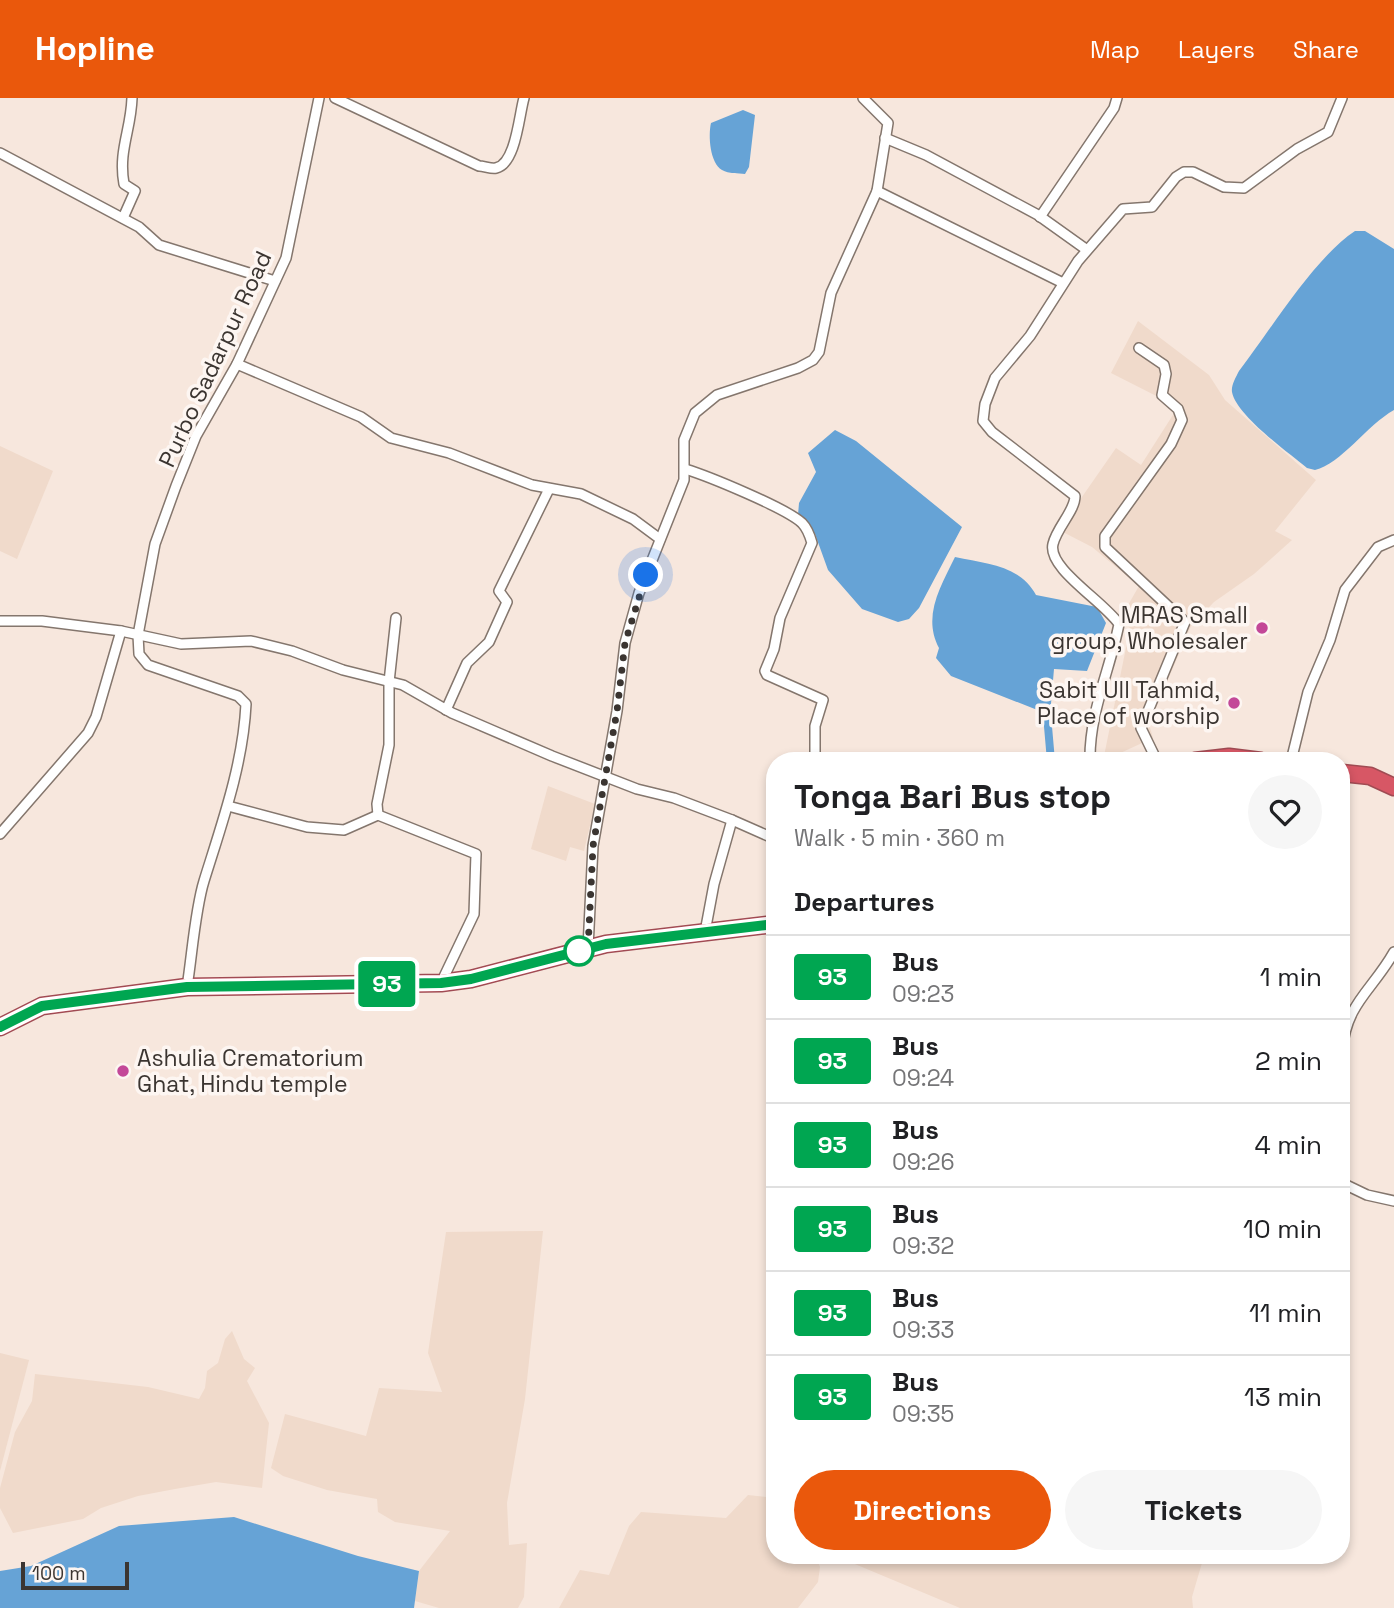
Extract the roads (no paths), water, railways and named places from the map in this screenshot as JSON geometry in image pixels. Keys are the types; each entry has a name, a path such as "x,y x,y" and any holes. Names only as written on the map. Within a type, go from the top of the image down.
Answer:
{"highway":[{"path":"1350,773 1370,776 1394,787"},
{"path":"0,1027 42,1006 187,987 441,983 471,979 588,948 766,925"}],"street":[{"path":"122,218 135,191 124,184 121,169 121,146 129,127 132,98"},
{"name":"Purbo Sadarpur Road","path":"138,635 155,544 176,486 196,436 237,364 286,258 319,98"},
{"path":"335,98 479,166 496,168 506,163 512,151 524,98"},
{"path":"588,948 593,846 625,643 639,593 684,480 684,440 695,413 716,395 798,368 813,360 819,352 831,293 877,191 888,123 885,117 863,98"},
{"path":"1040,217 1114,108 1117,98"},
{"path":"1090,752 1089,741 1097,703 1119,624 1103,604 1067,575 1052,557 1052,545 1060,524 1072,508 1075,496 992,432 982,414 998,372 1030,336 1087,250 1123,209 1152,207 1184,172 1193,172 1224,187 1244,188 1328,132 1342,98"},
{"path":"885,138 926,155 1040,217 1087,250"},
{"path":"0,153 149,233 159,245 275,281"},
{"path":"877,191 1063,283"},
{"path":"1139,348 1164,365 1166,374 1162,395 1178,409 1182,419 1171,444 1105,537 1105,547 1185,622 1141,728 1153,752"},
{"path":"237,364 361,417 391,438 449,453 508,477 568,490 605,505 660,539"},
{"path":"685,469 780,510 802,523 810,535 812,543 781,616 774,649 765,671 767,675 823,701 815,726 815,752"},
{"path":"446,710 467,663 489,642 507,602 499,591 550,488"},
{"path":"1293,752 1304,704 1330,640 1345,590 1378,547 1394,540"},
{"path":"378,815 377,804 389,745 389,682 396,618"},
{"path":"0,621 42,621 121,631 181,644 251,641 292,650 343,670 403,685 446,710 606,776 732,820 766,835"},
{"path":"0,834 88,733 96,717 121,631"},
{"path":"138,635 139,654 148,665 244,699 245,726 228,806 203,884 187,987"},
{"path":"228,806 307,827 344,830 378,815 476,854 474,914 441,983"},
{"path":"705,932 714,884 732,820"},
{"path":"1350,1014 1394,952"},
{"path":"1350,1187 1367,1195 1394,1201"}],"water":[{"path":"743,110 755,115 749,167 745,174 728,172 718,167 710,142 711,123"},
{"path":"1355,231 1365,231 1394,249 1394,410 1335,460 1315,470 1307,468 1253,422 1236,401 1232,387 1239,371 1293,296 1324,259"},
{"path":"835,430 856,441 962,527 919,608 909,619 898,622 862,609 828,570 815,534 798,515 799,503 816,472 808,453"},
{"path":"955,557 1002,567 1021,577 1036,595 1097,607 1106,623 1087,671 1054,669 1050,715 951,676 936,658 939,648 932,624 935,601"},
{"path":"234,1517 358,1556 419,1571 414,1608 0,1608 0,1571 31,1566 119,1526"}],"waterway":[{"path":"1047,715 1050,752"}],"place":[{"name":"MRAS Small group, Wholesaler","path":"1262,628"},
{"name":"Sabit Ull Tahmid, Place of worship","path":"1234,703"},
{"name":"Ashulia Crematorium Ghat, Hindu temple","path":"123,1071"}]}
